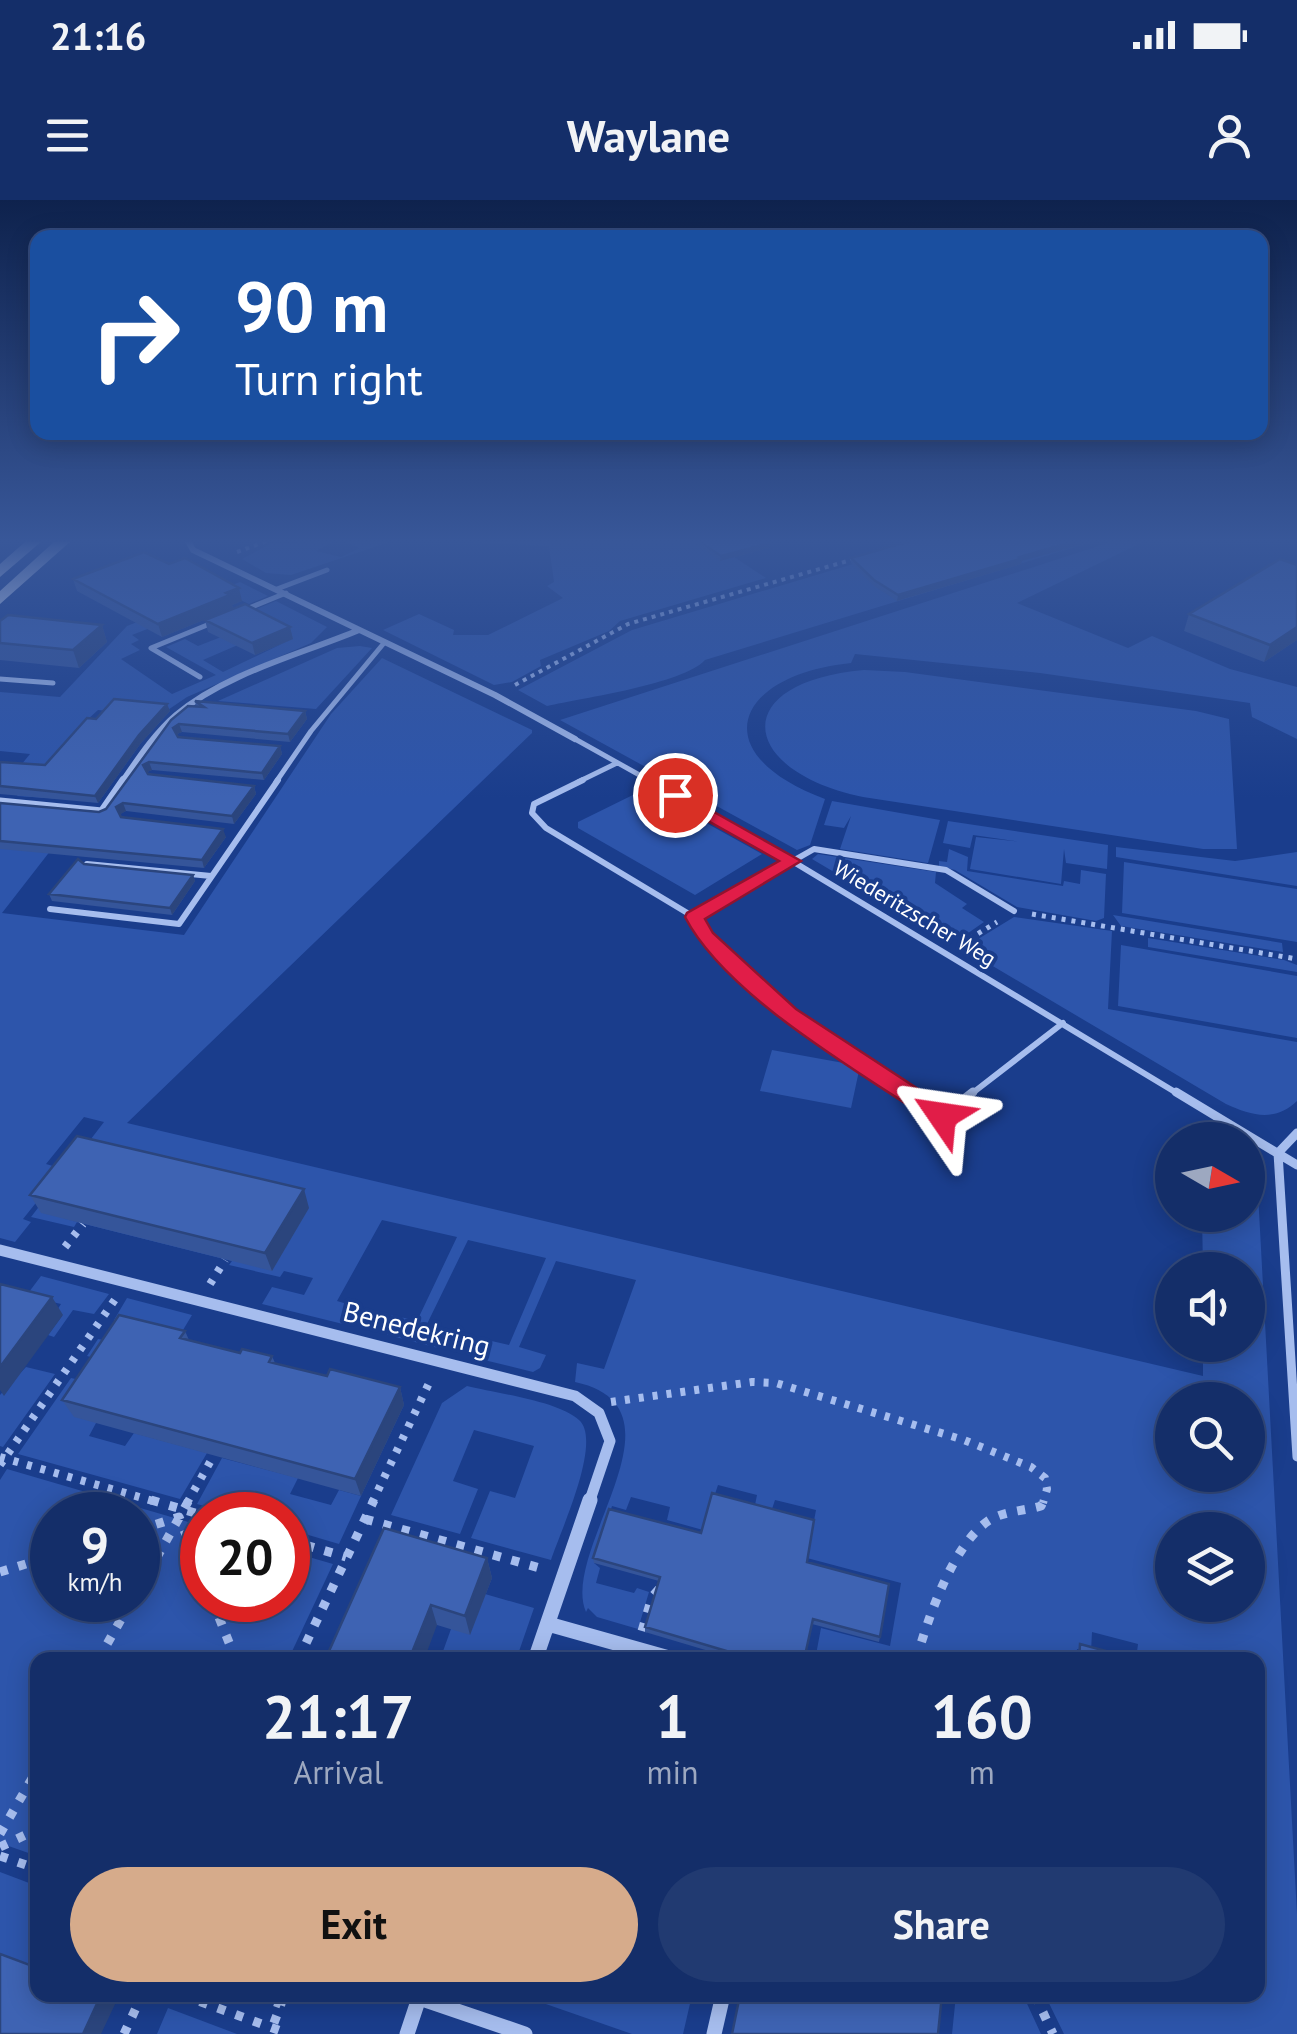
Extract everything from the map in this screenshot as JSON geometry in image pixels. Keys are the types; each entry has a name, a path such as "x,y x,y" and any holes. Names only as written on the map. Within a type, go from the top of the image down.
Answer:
{"street":[{"name":"Wiederitzscher Weg","path":"352,627 575,739"},
{"path":"0,802 102,812 157,735 178,713 210,695 359,630"},
{"name":"Benedekring","path":"0,1250 574,1396 592,1404"},
{"path":"538,1652 610,1441 602,1417 592,1404"},
{"path":"548,1624 648,1652"},
{"path":"407,2034 418,2002"},
{"path":"437,2002 525,2034"},
{"path":"714,2034 721,2002"}],"lane":[{"path":"200,677 151,648 204,627"},
{"path":"50,910 179,924 298,749 384,643"},
{"path":"0,679 53,683"},
{"path":"306,713 324,714"},
{"name":"Wiederitzscher Weg","path":"575,739 947,952 1297,1165"},
{"path":"279,747 298,749"},
{"path":"617,762 546,795 534,804 532,814 546,828 694,917 705,937 788,1014 942,1116 1063,1023"},
{"path":"254,786 271,788"},
{"path":"222,830 240,832"},
{"path":"694,917 814,849 946,870 1014,912"},
{"path":"87,864 212,876"},
{"path":"1297,1133 1278,1153 1297,1456"}],"path":[{"path":"512,687 623,627"},
{"path":"947,952 1014,912 1297,959"},
{"path":"126,1282 2,1460 180,1513"},
{"path":"302,1652 438,1362"},
{"path":"592,1404 691,1389 776,1383 978,1445 1038,1469 1046,1479 1048,1495 1041,1506 993,1518 977,1529 958,1559 919,1652"},
{"path":"193,1492 214,1455"},
{"path":"160,1551 180,1515"},
{"path":"365,1519 564,1575"},
{"path":"310,1546 346,1556"},
{"path":"0,1572 30,1563"},
{"path":"638,1649 652,1597 664,1583"},
{"path":"103,1652 120,1622"},
{"path":"221,1622 233,1652"},
{"path":"0,1834 30,1782"},
{"path":"0,1847 30,1833"},
{"path":"0,1856 30,1866"},
{"path":"124,2034 139,2002"},
{"path":"200,2002 288,2034"},
{"path":"268,2029 281,2004 275,2002"},
{"path":"1038,2002 1053,2034"}],"shaded area":[{"path":"126,627 154,627 132,635 139,640 131,644 140,650 121,659 172,694 216,675 166,647 185,639 198,646 239,630 254,638 203,660 223,672 292,639 251,627 327,627 311,643 187,697 159,716 98,710 75,731 140,738 62,799 17,796 41,767 21,765 30,754 0,751 0,692 60,697"},
{"path":"447,627 454,630 453,635 488,635 505,627 614,627 540,660 541,666 512,682 494,685 383,630"},
{"path":"643,627 815,627 705,660 693,669 655,683 607,694 547,706 518,690"},
{"path":"849,627 1075,627 1128,648 1152,636 1230,669 1297,687 1297,739 1252,717 1250,703 1040,673 855,654 851,663 812,670 781,683 759,699 748,718 749,739 761,760 786,780 825,799 810,845 797,850 560,720"},
{"path":"337,648 372,648 316,709 218,701"},
{"path":"382,658 532,733 127,1123 1203,1376 1203,1362 1265,1362 1265,1322 1297,1914 1297,2034 1064,2034 1048,2002 1265,2002 1265,1652 1137,1652 1138,1644 1092,1632 1091,1652 816,1652 821,1628 890,1646 901,1583 807,1558 816,1510 775,1500 770,1515 754,1510 757,1495 718,1485 703,1530 667,1520 670,1507 631,1497 626,1510 612,1506 594,1563 600,1568 596,1583 634,1593 637,1588 649,1592 638,1629 597,1617 588,1608 586,1612 583,1585 624,1450 624,1420 609,1397 575,1382 577,1363 604,1369 636,1280 556,1261 519,1347 546,1355 540,1368 533,1372 480,1359 477,1352 483,1339 509,1345 546,1258 468,1240 427,1324 452,1331 446,1345 438,1348 388,1335 384,1329 392,1315 417,1321 457,1237 382,1220 337,1301 361,1308 354,1322 347,1325 262,1304 272,1287 304,1295 313,1278 284,1271 280,1277 77,1222 74,1227 31,1217 104,1122 84,1117 46,1164 63,1169 23,1219 31,1222 15,1242 0,1238 0,849 58,841 2,913 184,935 331,714"},
{"path":"864,670 905,672 1196,711 1229,719 1237,849 1203,849 863,797 822,785 791,768 772,749 765,728 771,709 788,691 819,678"},
{"path":"645,789 762,854 695,895 578,828 578,822"},
{"path":"832,801 940,820 928,863 840,849 851,816 844,828 824,825"},
{"path":"948,821 1108,845 1107,869 1066,863 1064,849 1061,884 970,869 976,837 1022,842 973,835 970,848 943,843"},
{"path":"1116,847 1235,861 1297,852 1297,886 1116,857"},
{"path":"949,849 968,857 967,871 1063,886 1064,881 1080,884 1081,870 1106,874 1104,918 1096,921 1017,907 955,870 939,866 939,861 947,862"},
{"path":"818,854 936,872 935,883 967,904 962,908 984,922 961,938 947,939 812,859"},
{"path":"1124,862 1297,889 1297,942 1122,913"},
{"path":"1113,915 1282,943 1283,952 1121,926"},
{"path":"1014,917 1112,931 1108,1009 1297,1042 1297,1101 1280,1112 1263,1115 1226,1104 969,952 970,944"},
{"path":"1148,938 1284,960 1297,965 1297,972 1148,947"},
{"path":"1121,945 1297,976 1297,1038 1118,1006"},
{"path":"772,1050 860,1066 851,1108 760,1091"},
{"path":"1202,1232 1260,1232 1261,1252 1203,1252"},
{"path":"41,1276 109,1294 94,1314 73,1310 54,1337 48,1335 62,1316 55,1313 61,1304 44,1300 20,1304"},
{"path":"127,1298 192,1315 174,1345 114,1320"},
{"path":"98,1339 103,1340 96,1423 89,1436 125,1446 134,1433 207,1453 184,1492 180,1492 180,1499 18,1454 71,1378 84,1381 98,1359 87,1356"},
{"path":"26,1367 55,1374 3,1447 0,1395"},
{"path":"467,1386 557,1408 579,1420 585,1431 583,1466 551,1560 471,1538 490,1491 515,1498 534,1446 474,1430 453,1481 478,1489 460,1534 391,1515 442,1403"},
{"path":"222,1458 298,1478 291,1492 204,1492"},
{"path":"7,1469 86,1492 30,1492 30,1622 160,1622 160,1514 180,1520 180,1622 306,1622 292,1652 30,1652 30,1854 0,1843 0,1480"},
{"path":"339,1490 361,1496 339,1544 310,1535 310,1499 331,1505"},
{"path":"310,1557 333,1564 310,1613"},
{"path":"485,1594 534,1608 519,1652 443,1652 451,1629"},
{"path":"0,1872 30,1883 30,1967 0,1956"},
{"path":"540,2002 690,2002 683,2034 632,2034"},
{"path":"955,2002 1026,2002 1041,2034 952,2034"},
{"path":"168,2008 237,2034 157,2034"}],"building":[{"path":"0,627 100,627 73,650 0,643"},
{"path":"218,627 290,627 252,643"},
{"path":"1222,627 1297,627 1270,645"},
{"path":"114,699 167,704 95,796 0,786 0,762 45,765 87,718 96,719"},
{"path":"195,701 305,711 288,734 179,724 173,728 178,737 280,746 262,773 149,762 143,765 148,774 254,786 232,816 123,803 116,807 121,817 223,829 202,860 0,841 0,803 99,812 106,809 171,720 188,706 204,707"},
{"path":"78,859 84,864 193,875 170,908 49,894"},
{"path":"77,1136 304,1189 265,1253 30,1195"},
{"path":"0,1284 52,1297 0,1367"},
{"path":"119,1315 185,1331 180,1338 240,1353 242,1349 272,1356 269,1362 327,1376 330,1369 400,1387 355,1479 62,1400"},
{"path":"712,1493 814,1520 807,1562 889,1584 880,1637 813,1619 806,1652 730,1652 645,1627 660,1577 593,1558 609,1509 701,1533"},
{"path":"384,1528 487,1558 465,1616 431,1605 412,1652 329,1652"},
{"path":"1080,1644 1110,1652 1080,1652"},
{"path":"0,1954 30,1965 30,2002 98,2002 83,2034 0,2034"},
{"path":"739,2002 941,2002 938,2034 732,2034"}],"route":[{"path":"675,795 792,861 694,917 705,937 788,1014 942,1116"}]}
